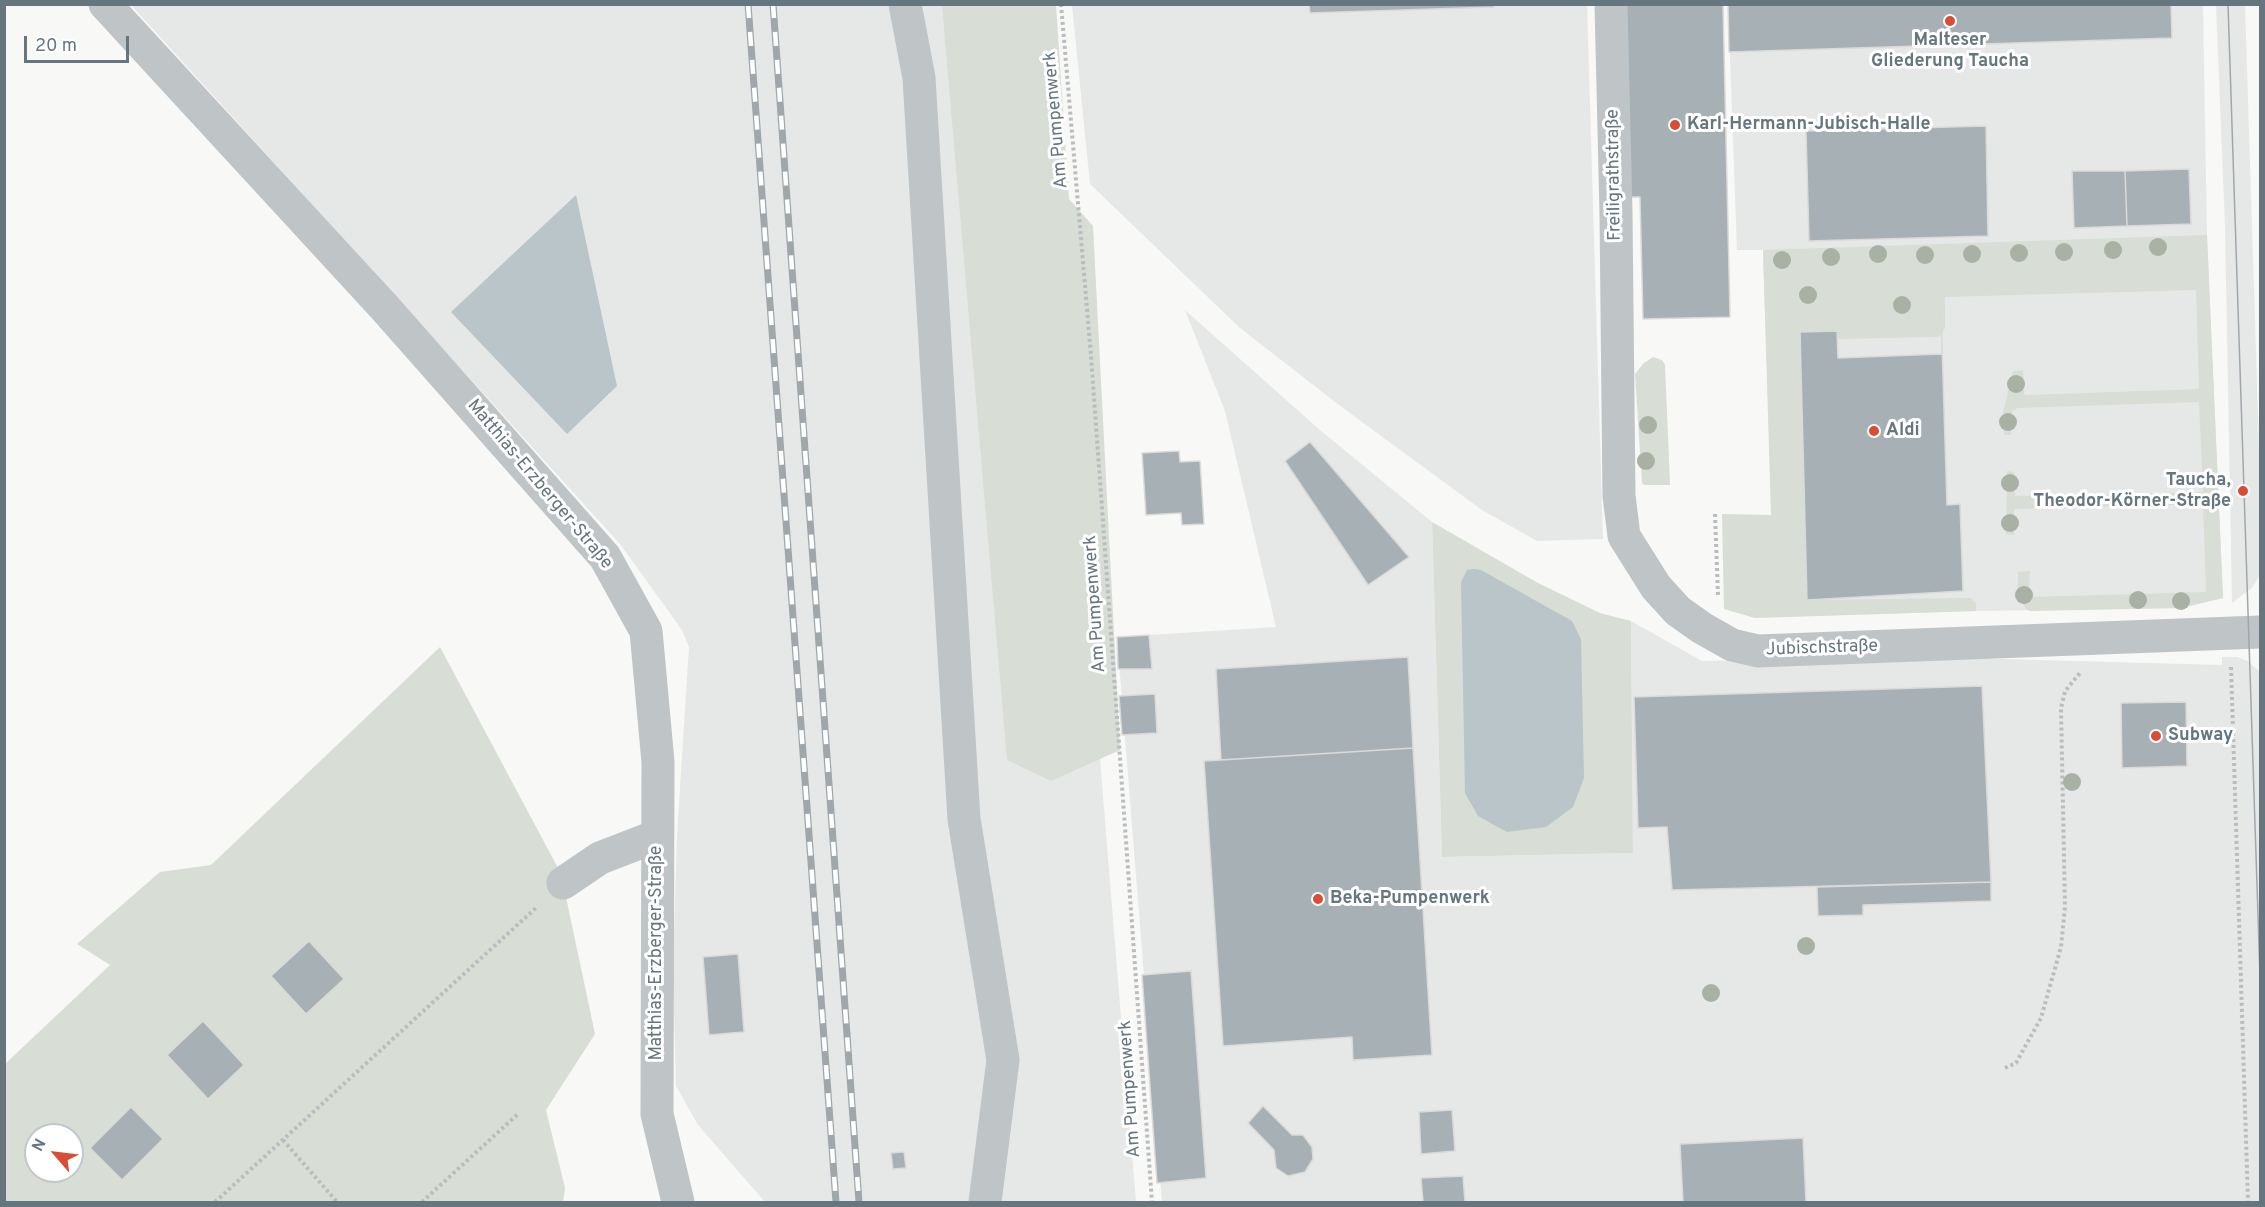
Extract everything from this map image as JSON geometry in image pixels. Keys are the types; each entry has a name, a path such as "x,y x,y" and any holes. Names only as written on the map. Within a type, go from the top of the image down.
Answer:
{"street":[{"name":"Matthias-Erzberger-Straße","path":"105,4 385,308 605,557 646,631 658,762 657,1114 678,1203"},
{"path":"904,4 919,78 964,819 1003,1060 985,1203"},
{"name":"Freiligrathstraße","path":"1611,4 1617,345"},
{"name":"Jubischstraße","path":"1617,345 1619,496 1624,536 1656,587 1678,611 1732,645 1758,651 2260,632"},
{"path":"563,883 600,858 657,836"}],"path":[{"name":"Am Pumpenwerk","path":"1061,4 1091,356 1152,1203"},
{"path":"1715,514 1718,601"},
{"path":"2231,660 2248,1203"},
{"path":"2005,1068 2016,1063 2041,1018 2061,947 2065,907 2061,708 2065,691 2079,673 2087,670"},
{"path":"214,1203 563,883"},
{"path":"422,1203 519,1113"},
{"path":"283,1140 337,1203"}],"shaded area":[{"path":"131,5 943,5 1059,254 1136,1202 765,1202 698,1125 676,1086 673,970 677,835 689,647 682,630 620,544"},
{"path":"942,5 1056,5 1069,199 1093,226 1120,750 1051,781 1007,760"},
{"path":"1072,5 1587,5 1603,539 1537,541 1482,510 1339,405 1240,328 1090,184"},
{"path":"1728,5 2203,5 2207,235 2223,598 2181,608 1775,617 1763,250 1737,250"},
{"path":"2216,5 2245,5 2260,479 2260,575 2252,588 2232,603 2225,226"},
{"path":"576,195 617,386 567,434 451,312"},
{"path":"2207,235 2223,598 2181,608 2030,611 2026,609 2018,594 2018,572 2030,571 2029,597 2206,592 2203,504 2016,509 2014,510 2014,535 2006,534 2007,471 2014,472 2015,496 2203,492 2199,402 2018,408 2012,411 2011,435 2004,435 2003,413 2013,371 2023,370 2024,394 2027,395 2199,389 2196,290 1945,297 1945,328 1937,337 1837,339 1837,331 1800,333 1807,600 1970,598 1976,603 1976,611 1755,618 1724,609 1722,514 1771,515 1763,250"},
{"path":"1185,310 1320,430 1432,522 1442,857 1633,853 1631,621 1702,661 1930,657 2222,665 2222,657 2237,657 2248,661 2260,672 2260,1202 1162,1202 1117,637 1276,627 1225,411"},
{"path":"1653,357 1662,360 1665,365 1670,485 1644,485 1642,483 1635,374 1644,363"},
{"path":"1432,522 1538,583 1600,613 1631,621 1633,853 1442,857"},
{"path":"1467,570 1481,570 1572,621 1581,639 1584,778 1573,807 1546,827 1507,832 1478,816 1465,793 1461,582"},
{"path":"440,647 558,868 563,883 595,1034 546,1110 565,1188 563,1202 5,1202 5,1064 110,965 77,944 160,872 211,865"}],"building":[{"path":"1309,4 1494,4 1494,7 1310,13"},
{"name":"Karl-Hermann-Jubisch-Halle","path":"1621,4 1723,4 1730,317 1643,319 1640,197 1627,197"},
{"name":"Malteser Gliederung Taucha","path":"1728,4 2171,4 2172,38 1729,52"},
{"path":"1986,126 1988,236 1809,241 1806,131"},
{"path":"2189,169 2191,224 2127,226 2125,171"},
{"path":"2072,171 2125,171 2127,226 2074,228"},
{"name":"Aldi","path":"1941,312 1947,505 1960,504 1963,591 1807,600 1800,332 1837,331 1838,358 1942,354"},
{"path":"1310,442 1409,557 1368,585 1285,461"},
{"path":"1179,451 1180,462 1200,461 1204,524 1182,525 1181,513 1146,515 1142,453"},
{"path":"1149,635 1152,669 1118,669 1117,637"},
{"path":"1408,657 1413,748 1221,760 1216,669"},
{"path":"1982,686 1991,882 1672,890 1667,827 1638,828 1634,697"},
{"path":"1155,694 1157,733 1122,735 1119,696"},
{"path":"2186,702 2187,766 2122,768 2121,703"},
{"name":"Beka-Pumpenwerk","path":"1413,748 1432,1055 1353,1060 1352,1037 1223,1046 1204,761"},
{"path":"1991,882 1991,901 1863,905 1863,915 1818,916 1817,887"},
{"path":"309,941 344,979 306,1014 271,976"},
{"path":"738,954 744,1032 709,1035 703,957"},
{"path":"1191,971 1206,1178 1157,1183 1142,975"},
{"path":"203,1021 244,1065 208,1099 167,1055"},
{"path":"1263,1106 1292,1135 1303,1135 1312,1147 1313,1159 1305,1172 1288,1176 1276,1168 1274,1150 1248,1123"},
{"path":"131,1107 163,1139 122,1180 90,1148"},
{"path":"1452,1110 1455,1151 1421,1154 1419,1112"},
{"path":"1803,1138 1806,1202 1683,1202 1680,1144"},
{"path":"904,1152 906,1168 893,1169 891,1153"},
{"path":"1463,1176 1465,1202 1423,1202 1421,1178"}],"tram line":[{"path":"2228,4 2260,976"}],"railway":[{"path":"748,4 836,1202"},
{"path":"773,4 859,1202"}],"place":[{"name":"Malteser Gliederung Taucha","path":"1950,21"},
{"name":"Karl-Hermann-Jubisch-Halle","path":"1675,125"},
{"name":"Aldi","path":"1874,431"},
{"name":"Taucha, Theodor-Körner-Straße","path":"2243,491"},
{"name":"Subway","path":"2156,736"},
{"name":"Beka-Pumpenwerk","path":"1318,899"}]}
